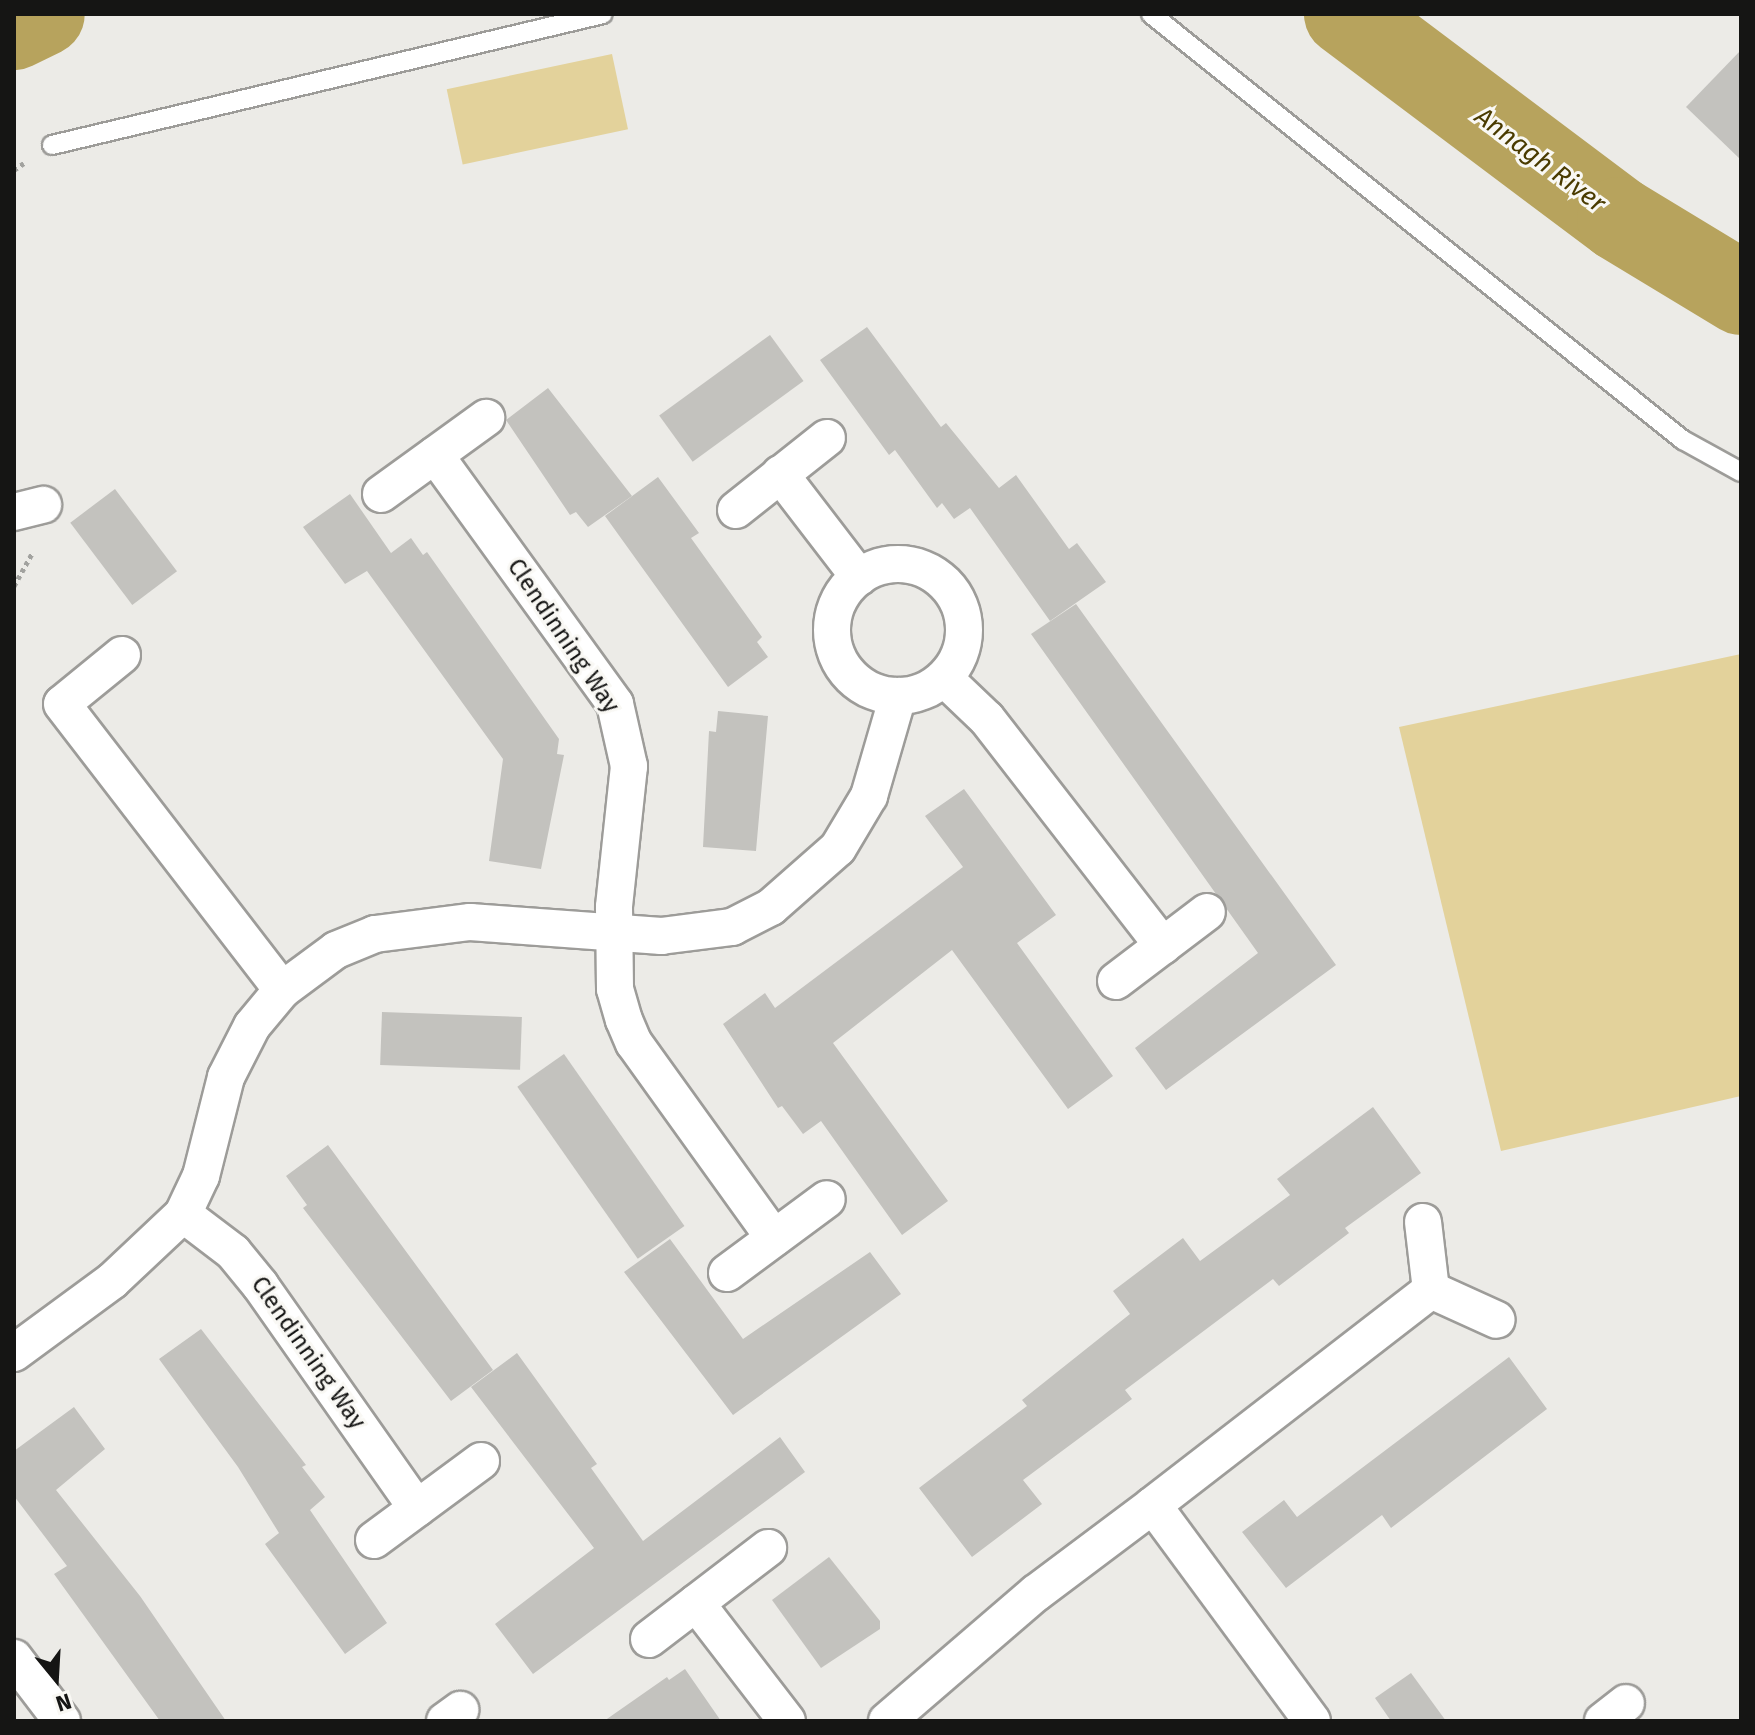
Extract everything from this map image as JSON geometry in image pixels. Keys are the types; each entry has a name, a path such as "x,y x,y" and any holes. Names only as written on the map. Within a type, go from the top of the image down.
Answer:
{"street":[{"path":"381,494 486,418"},
{"path":"736,510 827,438"},
{"name":"Clendinning Way","path":"435,455 615,704 629,766 615,934 615,989 634,1043 774,1238"},
{"path":"780,474 859,577"},
{"path":"901,564 941,580 956,597 964,639 944,678 930,688 898,696 859,683 835,651 835,610 859,577 901,564"},
{"path":"122,655 62,704 282,990"},
{"path":"944,678 987,719 1163,946"},
{"path":"14,1353 112,1281 183,1214 201,1176 226,1077 252,1026 282,990 336,950 375,934 418,926 470,922 615,934 696,934 732,927 805,881 857,819 898,696"},
{"path":"1116,981 1207,912"},
{"path":"727,1273 827,1199"},
{"name":"Clendinning Way","path":"183,1214 233,1252 260,1285 417,1508"},
{"path":"1423,1222 1431,1290"},
{"path":"1431,1290 1497,1320"},
{"path":"887,1721 1036,1593 1431,1290"},
{"path":"374,1540 481,1461"},
{"path":"1153,1505 1312,1721"},
{"path":"649,1639 768,1548"},
{"path":"696,1603 787,1721"},
{"path":"14,1658 62,1721"}],"lane":[{"path":"52,145 603,14"},
{"path":"1151,14 1683,440 1741,472"}],"shaded area":[{"path":"612,54 628,129 463,164 447,89"},
{"path":"1741,654 1741,1096 1501,1151 1399,727"}],"building":[{"path":"1741,50 1741,160 1686,107"},
{"path":"867,327 941,427 946,423 999,488 1016,475 1069,549 1077,543 1106,582 1050,621 970,508 954,519 942,503 937,508 895,450 889,455 820,360"},
{"path":"770,335 804,381 693,462 659,416"},
{"path":"548,388 632,496 588,527 576,512 570,515 506,420"},
{"path":"658,477 699,533 691,538 762,637 757,642 768,657 728,687 605,516"},
{"path":"115,489 177,571 132,605 70,523"},
{"path":"350,494 391,553 411,538 423,555 427,552 559,739 557,754 564,755 541,869 489,861 503,759 367,571 372,568 345,584 303,527"},
{"path":"1076,604 1336,965 1166,1090 1135,1048 1258,953 1031,634"},
{"path":"718,711 768,716 756,851 703,847 709,731 716,732"},
{"path":"964,789 1056,915 1017,943 1113,1076 1068,1109 952,950 833,1043 948,1201 902,1235 821,1121 803,1134 782,1106 778,1108 723,1024 765,993 775,1008 963,867 925,816"},
{"path":"382,1012 522,1017 520,1070 380,1065"},
{"path":"564,1054 684,1226 638,1259 517,1087"},
{"path":"1373,1107 1421,1173 1345,1228 1349,1233 1279,1286 1273,1279 1125,1390 1132,1399 1023,1480 1042,1504 972,1557 919,1488 1027,1406 1022,1400 1130,1314 1113,1291 1183,1238 1200,1261 1290,1195 1277,1179"},
{"path":"328,1145 493,1370 451,1401 303,1208 307,1205 286,1176"},
{"path":"670,1239 743,1339 870,1252 901,1294 733,1415 624,1272"},
{"path":"201,1329 306,1465 302,1467 325,1497 310,1510 387,1623 345,1654 265,1544 279,1533 238,1467 159,1359"},
{"path":"517,1353 597,1464 591,1468 643,1541 780,1437 805,1472 533,1674 495,1624 594,1548 471,1387"},
{"path":"1509,1357 1547,1409 1391,1528 1382,1515 1286,1588 1242,1532 1284,1500 1297,1517"},
{"path":"74,1407 105,1449 56,1490 140,1596 226,1721 160,1721 54,1574 67,1566 14,1496 14,1451"},
{"path":"829,1557 880,1621 880,1629 821,1668 772,1600"},
{"path":"685,1669 721,1721 604,1721 667,1677 669,1680"},
{"path":"1411,1673 1446,1721 1391,1721 1375,1698"}],"waterway":[{"name":"Annagh River","path":"14,28 43,14"},
{"name":"Annagh River","path":"1346,14 1619,219 1741,293"}]}
